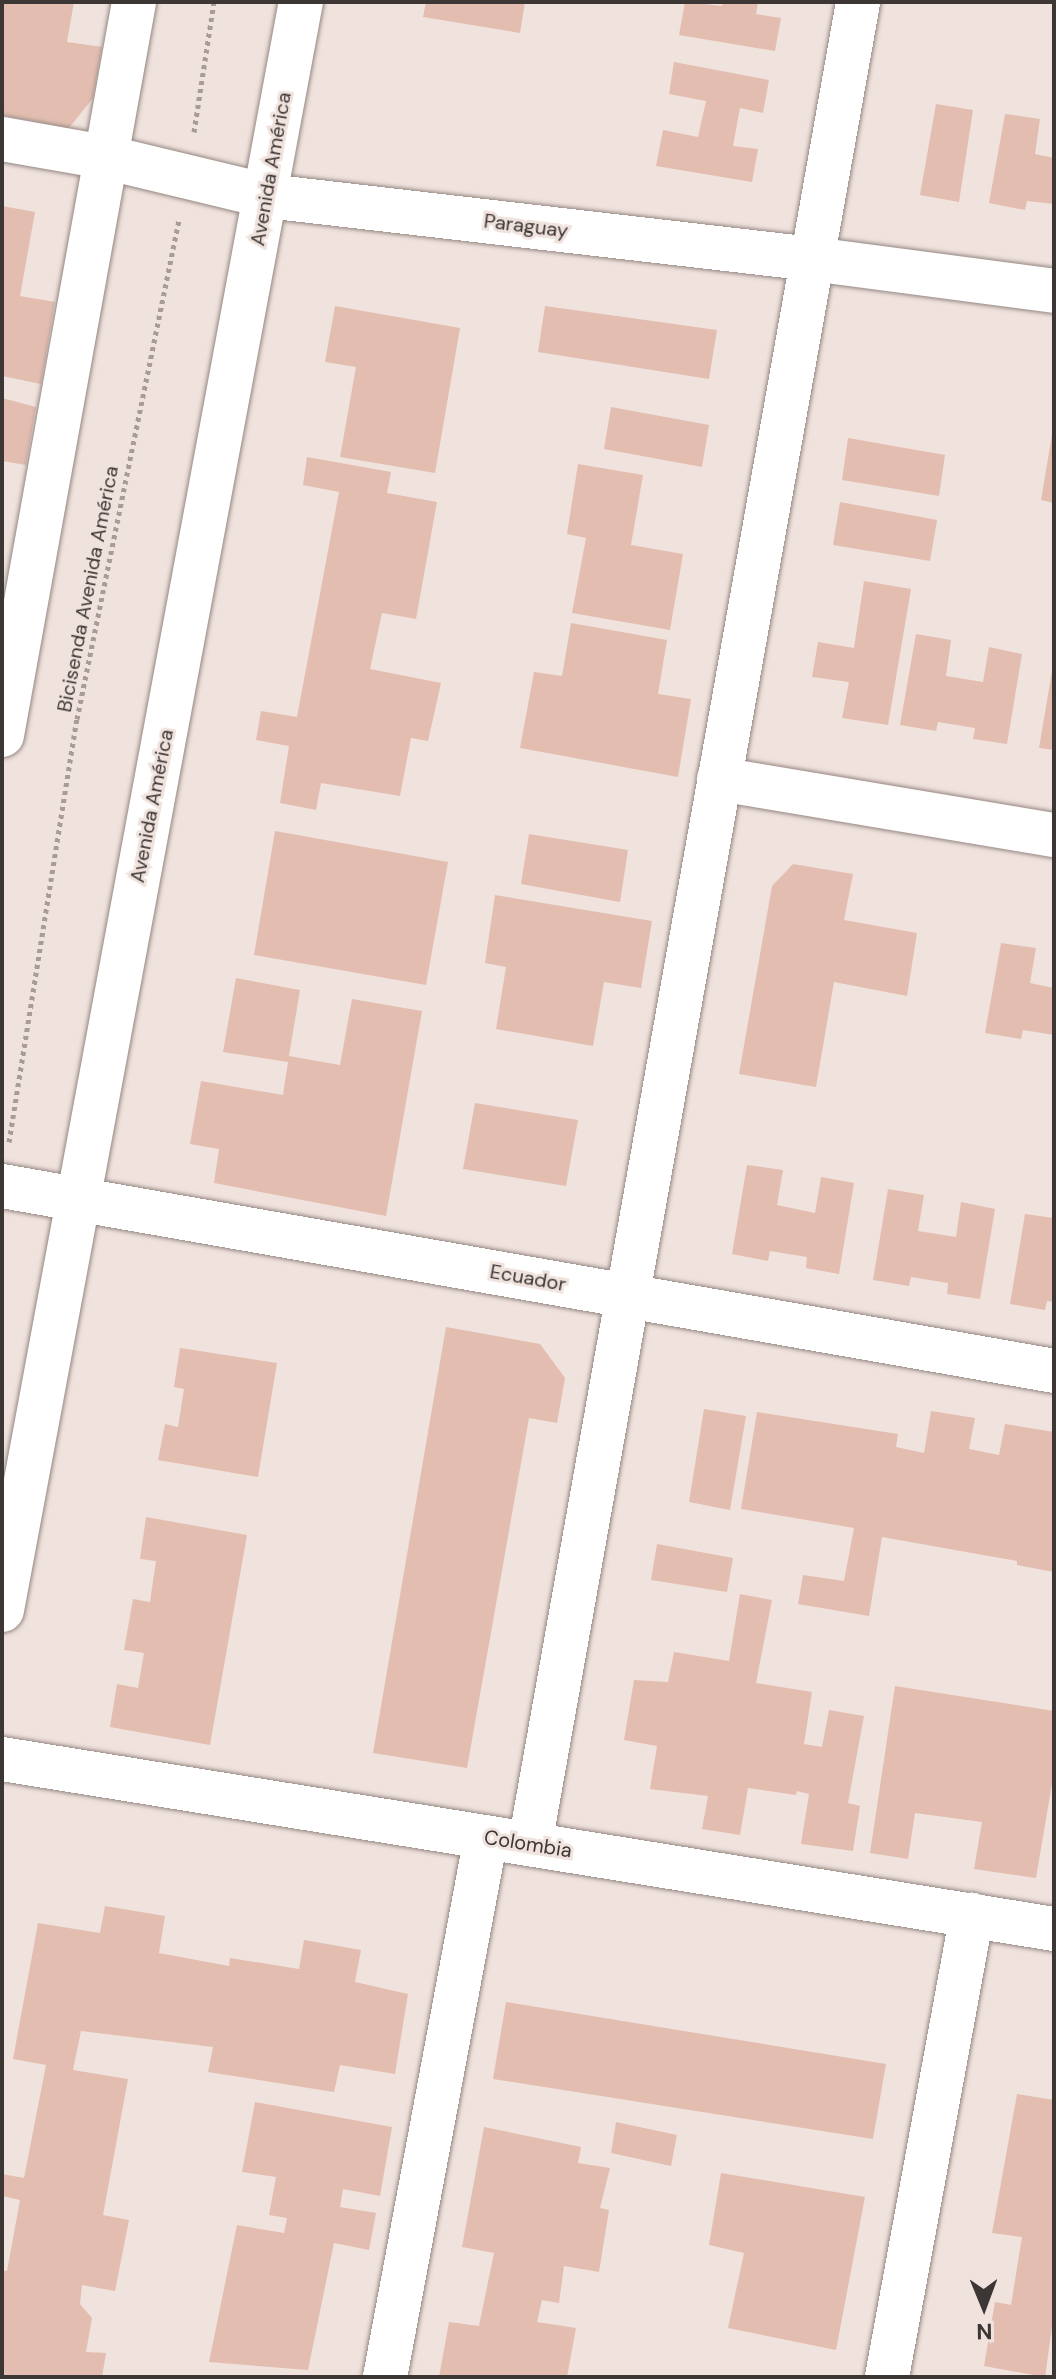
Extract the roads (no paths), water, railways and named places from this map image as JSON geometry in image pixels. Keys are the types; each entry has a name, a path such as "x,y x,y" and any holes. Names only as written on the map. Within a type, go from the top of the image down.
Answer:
{"street":[{"path":"2,735 9,654 134,2"},
{"name":"Avenida América","path":"2,1610 301,2"},
{"path":"530,1844 858,2"},
{"name":"Paraguay","path":"2,139 105,157 267,196 812,259 1054,291"},
{"path":"719,779 1054,835"},
{"name":"Ecuador","path":"4,1169 79,1198 1054,1371"},
{"name":"Colombia","path":"2,1759 1054,1929"},
{"path":"385,2377 486,1837"},
{"path":"887,2377 972,1915"}]}
